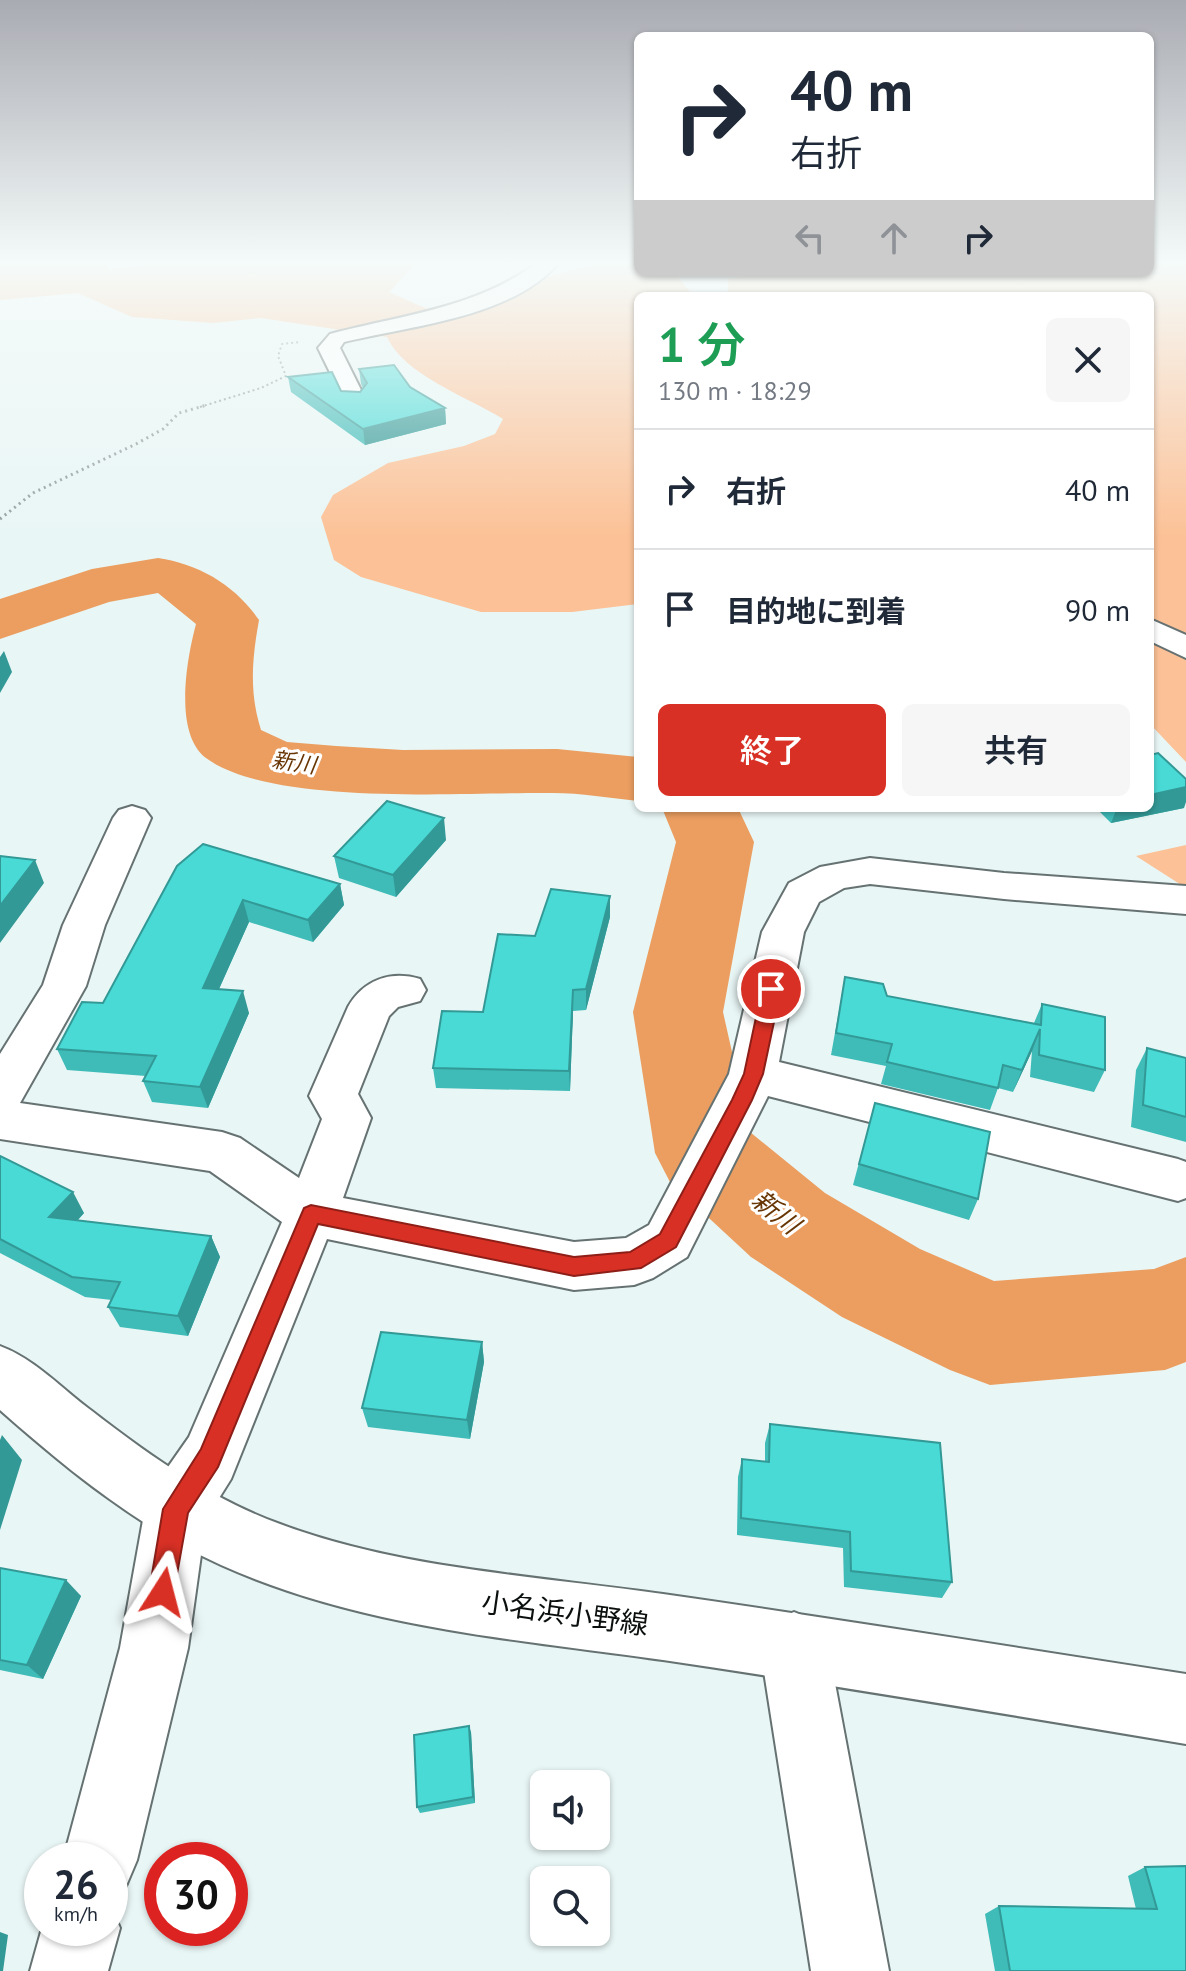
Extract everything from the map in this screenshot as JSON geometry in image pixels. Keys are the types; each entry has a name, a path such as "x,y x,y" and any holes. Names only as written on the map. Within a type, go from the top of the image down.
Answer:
{"street":[{"path":"332,354 354,400"},
{"path":"1154,630 1186,648"},
{"path":"0,1095 64,986 84,925 132,818"},
{"path":"0,1120 222,1152 311,1214 574,1266 634,1261 668,1241 748,1087 783,932 803,893 834,876 870,871 1004,886 1186,900"},
{"path":"105,1842 154,1648 176,1509 210,1458 311,1214 347,1118 333,1096 370,1007 384,994 404,990"},
{"path":"748,1087 1178,1180"},
{"name":"小名浜小野線","path":"0,1373 101,1459 176,1509 283,1558 402,1590 794,1646 1186,1709"},
{"path":"794,1646 850,1971"},
{"path":"69,1971 76,1946"}],"path":[{"path":"0,519 33,493 163,429 179,413 261,388 286,376 279,354"}],"shaded area":[{"path":"398,354 634,354 634,604 572,612 481,612 361,577 334,560 321,517 333,495 388,463 464,446 495,434 503,419 438,384"},
{"path":"1154,354 1186,354 1186,762 1154,728"},
{"path":"1186,845 1186,888 1136,856"}],"building":[{"path":"394,365 410,387 445,408 363,429 288,377 332,372 341,391 360,392 367,383 359,369"},
{"path":"1158,753 1186,779 1186,787 1154,794 1154,754"},
{"path":"387,801 444,818 393,875 334,856"},
{"path":"203,844 340,884 308,920 243,900 203,988 243,991 200,1087 143,1081 156,1056 57,1049 82,1002 103,1003 177,866"},
{"path":"0,856 35,860 0,906"},
{"path":"551,889 610,896 586,989 573,990 569,1071 433,1068 442,1011 483,1012 498,934 535,936"},
{"path":"845,977 883,984 887,996 1041,1025 1042,1004 1105,1017 1105,1070 1039,1055 1040,1029 1022,1070 1003,1065 998,1088 887,1062 892,1044 836,1033"},
{"path":"1147,1048 1186,1058 1186,1117 1143,1105"},
{"path":"875,1103 990,1132 978,1199 859,1164"},
{"path":"0,1156 73,1192 49,1217 211,1236 178,1316 108,1307 120,1282 72,1277 0,1239"},
{"path":"381,1332 482,1342 467,1420 362,1408"},
{"path":"770,1424 940,1443 952,1582 851,1571 850,1532 741,1518 742,1459 769,1462"},
{"path":"0,1568 66,1580 27,1665 0,1660"},
{"path":"469,1726 473,1797 417,1807 414,1735"},
{"path":"1186,1866 1186,1971 1010,1971 999,1906 1157,1909 1145,1867"}],"waterway":[{"name":"新川","path":"0,620 113,582 158,575 174,578 228,620 220,656 218,702 230,742 272,762 403,772 557,771 634,779"},
{"name":"新川","path":"702,812 715,842 678,1012 705,1153 788,1225 881,1283 990,1333 1165,1319 1186,1307"}],"route":[{"path":"163,1592 176,1509 210,1458 311,1214 574,1266 634,1261 668,1241 742,1100 753,1074 771,989"}]}
